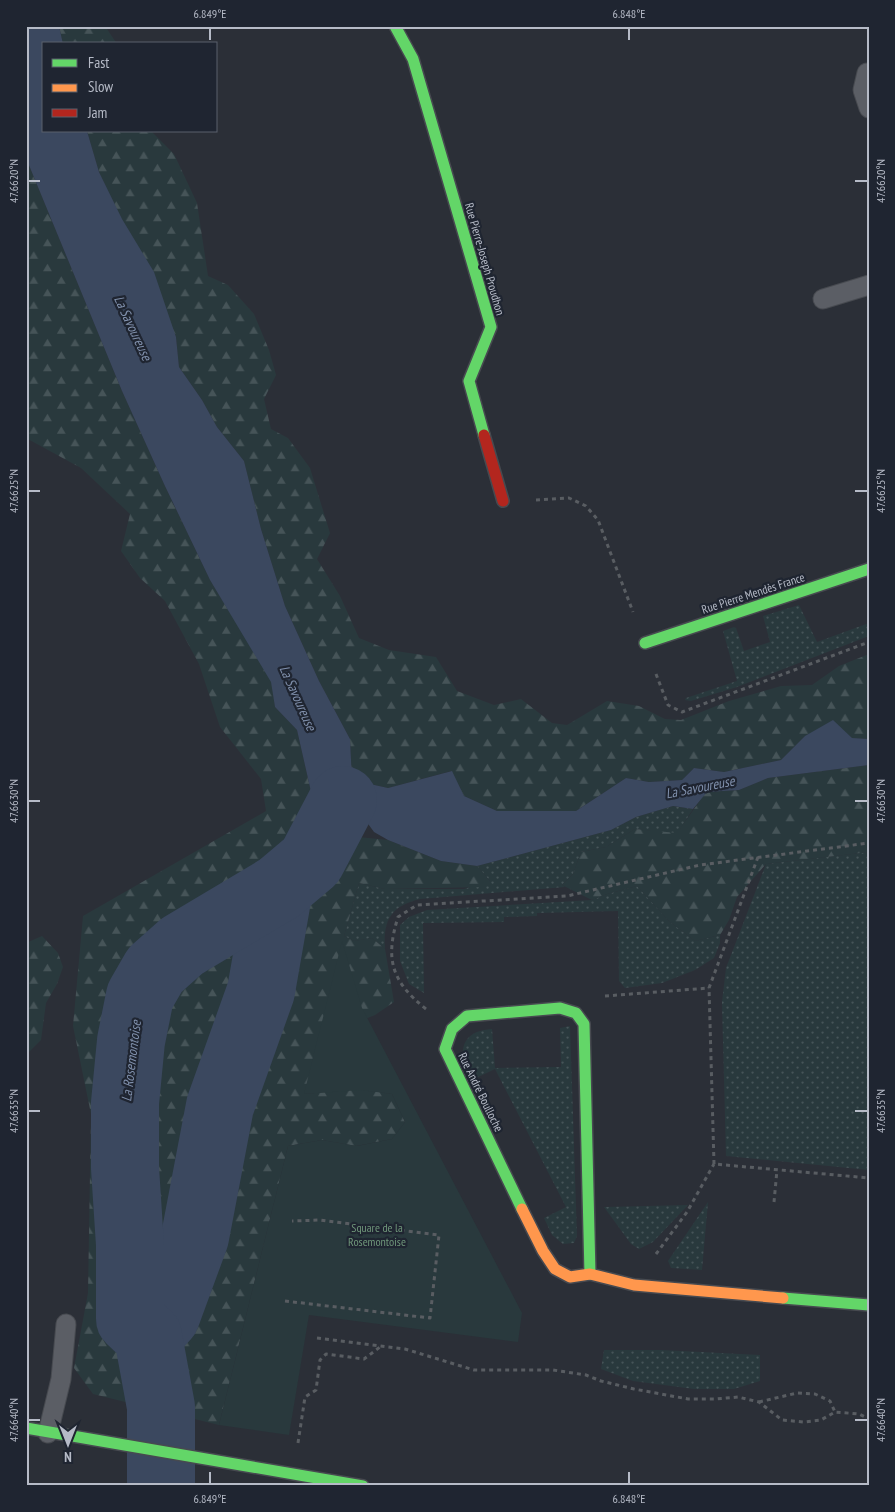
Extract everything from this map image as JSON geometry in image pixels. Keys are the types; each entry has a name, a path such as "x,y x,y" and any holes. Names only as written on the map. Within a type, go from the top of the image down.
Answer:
{"street":[{"name":"Rue Pierre-Joseph Proudhon","path":"395,26 413,59 491,327 469,381 503,502"},
{"name":"Rue Pierre Mendès France","path":"645,643 869,569"},
{"path":"452,1029 467,1016 560,1008 576,1013 584,1024 590,1274"},
{"name":"Rue André Boulloche","path":"452,1029 445,1049 543,1251 555,1269 570,1277 590,1274 634,1285 869,1305"},
{"path":"26,1428 363,1486"}],"lane":[{"path":"869,73 867,73 863,90 869,108"},
{"path":"823,300 869,285"},
{"path":"48,1433 60,1380 66,1324"}],"path":[{"path":"452,1029 415,1000 399,982 391,959 392,936 398,917 417,905 568,896 700,865 869,843"},
{"path":"634,1285 687,1212 714,1164 709,988 758,857"},
{"path":"576,1013 606,995 709,988"},
{"path":"714,1164 869,1178"},
{"path":"774,1202 777,1170"},
{"path":"285,1301 430,1318 439,1235 320,1220 292,1222"},
{"path":"317,1338 406,1348 474,1370 553,1370 586,1374 601,1381 688,1399 738,1397 759,1402 782,1420 804,1422 821,1420 835,1412 859,1414 869,1419"},
{"path":"297,1451 305,1397 316,1390 320,1360 326,1354 364,1359 380,1346"},
{"path":"759,1402 797,1392 815,1394 830,1401 835,1412"}],"green space":[{"path":"59,26 105,26 116,42 63,42"},
{"path":"87,132 152,132 174,154 197,203 208,276 228,285 254,314 269,350 276,375 264,399 271,429 288,438 310,468 330,533 317,559 340,596 359,638 389,650 436,657 457,691 494,705 521,699 552,723 567,725 607,701 639,706 665,719 681,720 729,701 781,686 812,685 839,666 869,654 869,739 805,736 781,760 724,772 694,768 682,780 649,782 626,778 576,811 497,811 464,796 451,771 388,788 352,780 350,739 319,681 285,606 261,529 244,461 217,427 202,400 179,367 176,337 99,172"},
{"path":"26,158 122,391 164,484 210,580 272,682 275,707 297,730 314,805 311,840 334,855 338,835 388,840 441,861 477,866 490,881 485,887 385,889 359,883 344,936 354,941 372,938 385,949 394,1002 375,1015 338,1030 304,1094 361,1089 392,1094 405,1122 392,1139 356,1146 322,1140 288,1146 219,1425 93,1394 74,1368 88,1293 91,1114 73,1026 83,916 266,811 261,779 220,727 199,664 165,601 140,578 121,551 130,514 81,468 26,438"},
{"path":"799,605 817,642 869,623 869,636 737,687 691,701 685,700 686,698 737,681 723,631 736,628 744,651 770,642 763,616"},
{"path":"869,765 869,852 766,864 737,897 729,920 720,935 695,941 669,921 637,886 592,900 562,885 573,874 581,852 606,847 635,829 677,833 706,792 739,790 768,778"},
{"path":"673,806 693,809 677,834 635,829 606,847 581,852 573,874 562,885 565,887 420,899 410,902 396,910 391,916 386,930 385,949 372,938 354,941 344,936 359,883 385,889 464,889 490,881 477,866 611,830 636,817"},
{"path":"869,852 869,1170 726,1156 722,1002 726,968 766,864"},
{"path":"637,886 669,921 695,941 720,935 720,943 714,958 695,970 662,983 625,988 619,981 618,911 537,913 537,916 504,917 504,922 423,923 424,993 409,984 400,961 400,925 409,917 427,910 592,900"},
{"path":"42,936 58,953 63,967 57,984 46,1003 41,1040 26,1055 26,943"},
{"name":"Square de la Rosemontoise","path":"342,941 362,1008 522,1313 518,1342 309,1315 289,1435 219,1425 288,1146 322,1140 357,1146 392,1139 405,1122 392,1094 361,1090 304,1094"},
{"path":"570,1026 577,1236 574,1243 563,1244 552,1235 544,1218 566,1207 495,1069 472,1080 465,1064 463,1048 465,1042 473,1034 478,1031 492,1029 495,1068 561,1067 560,1028"},
{"path":"708,1202 702,1270 671,1268 668,1261"},
{"path":"688,1205 653,1242 639,1249 631,1244 604,1207"},
{"path":"604,1350 661,1350 760,1355 760,1381 734,1389 694,1389 633,1381 601,1369"}],"water":[{"name":"La Savoureuse","path":"26,26 59,26 63,42 42,42 42,132 87,132 99,172 122,219 154,272 176,337 179,367 202,400 217,427 244,461 261,529 285,606 319,681 350,739 352,780 388,788 452,771 464,796 497,811 576,811 626,778 649,782 682,780 694,768 724,772 781,760 805,736 833,720 852,738 869,739 869,765 768,778 739,790 707,792 693,809 673,806 636,817 611,830 477,866 441,861 388,840 374,832 366,821 351,824 342,831 333,856 311,840 314,805 297,730 275,707 271,682 210,580 164,484 122,391 26,158"}],"waterway":[{"name":"La Rosemontoise","path":"161,1486 161,1407 148,1336 130,1319 130,1245 125,1168 125,1103 131,1041 140,996 155,970 182,946 279,888 311,861 343,800"},
{"path":"148,1336 166,1316 195,1237 220,1106 261,991 279,888"}],"traffic: fast":[{"path":"395,26 413,59 491,327 469,381 484,435"},
{"path":"645,643 869,569"},
{"path":"522,1209 445,1049 452,1029 467,1016 560,1008 576,1013 584,1024 590,1274"},
{"path":"783,1298 869,1305"},
{"path":"26,1428 363,1486"}],"traffic: slow":[{"path":"522,1209 543,1251 555,1269 570,1277 590,1274 634,1285 783,1298"}],"traffic: jam":[{"path":"484,435 503,501"}]}
